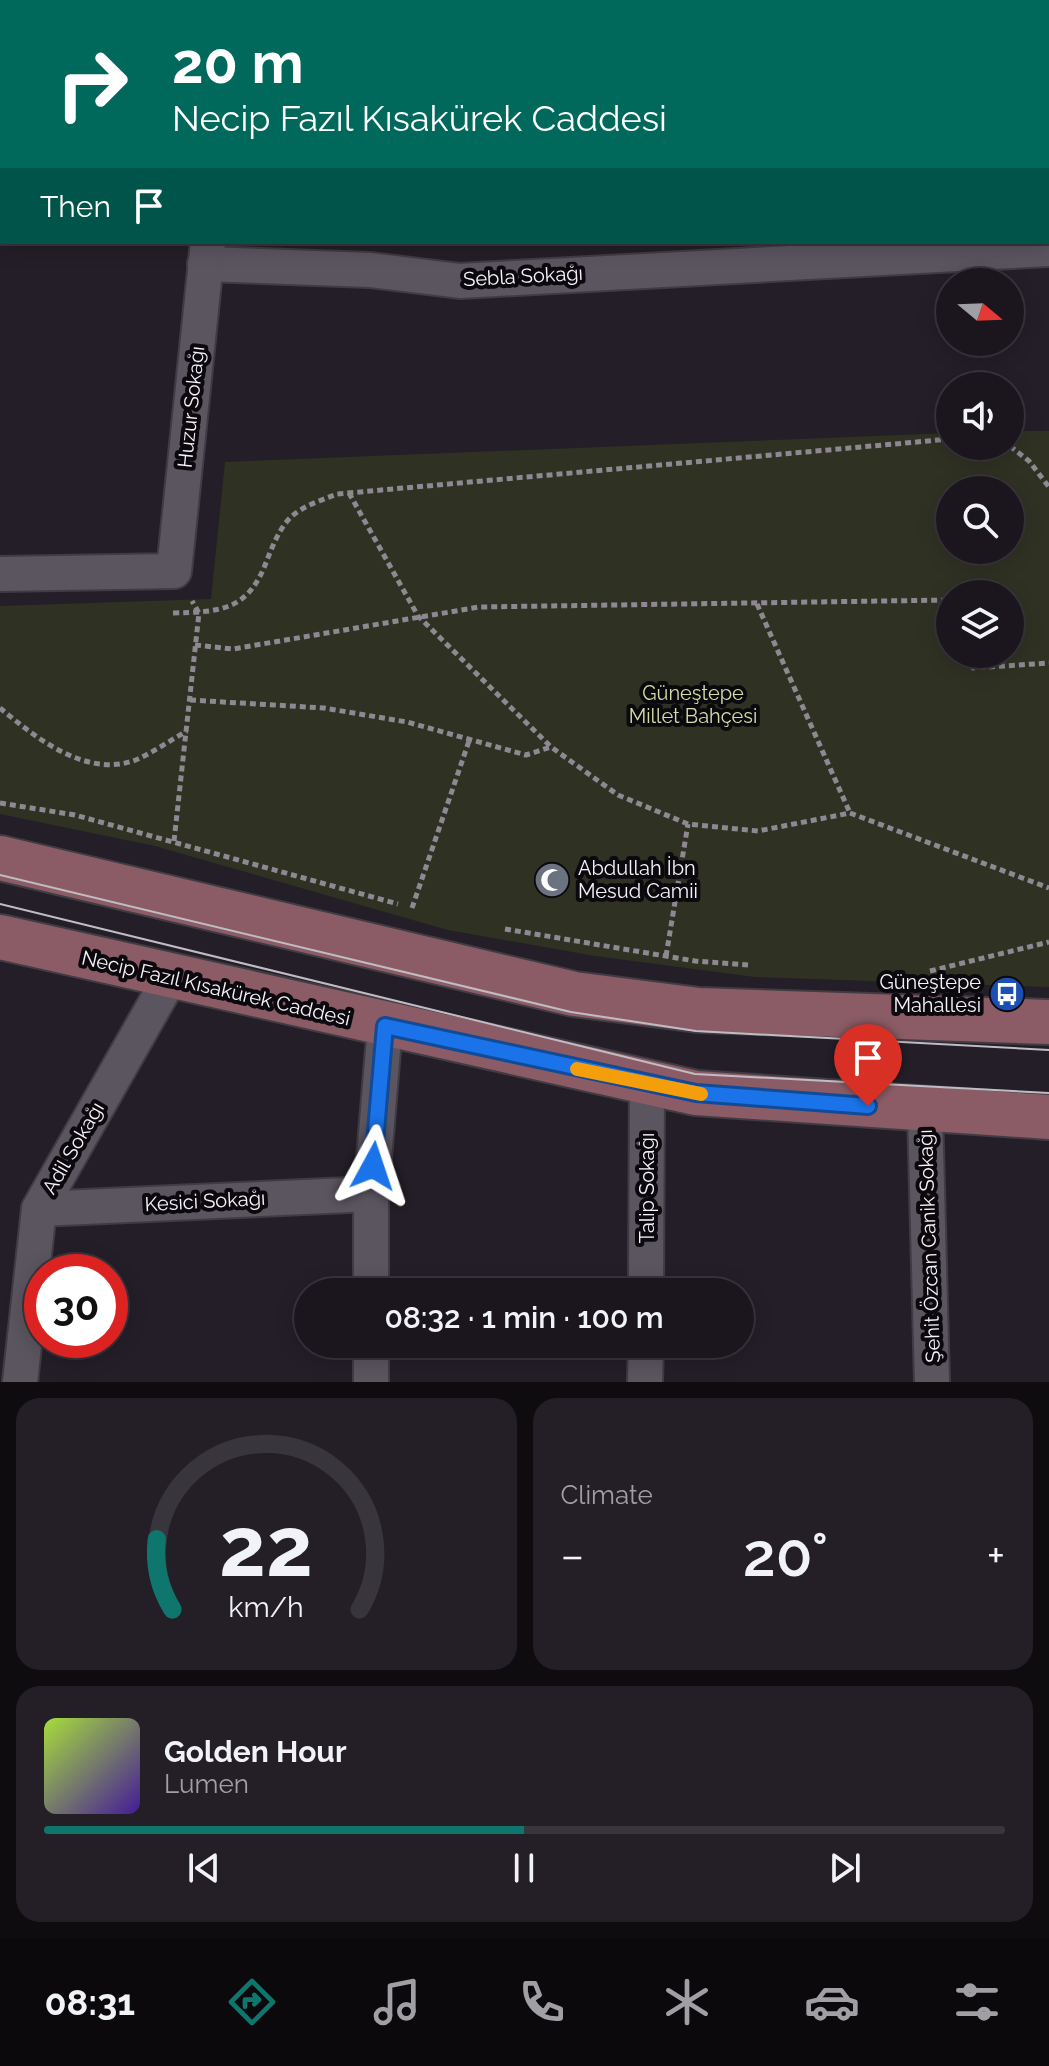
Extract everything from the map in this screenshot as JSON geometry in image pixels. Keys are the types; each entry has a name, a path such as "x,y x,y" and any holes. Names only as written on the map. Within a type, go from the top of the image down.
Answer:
{"main road":[{"path":"0,858 574,994 699,1010 1049,1022"},
{"name":"Necip Fazıl Kısakürek Caddesi","path":"0,937 647,1085 696,1093 925,1111 1049,1117"}],"street":[{"name":"Sebla Sokağı","path":"206,253 460,281 746,254 1049,249"},
{"name":"Huzur Sokağı","path":"174,571 206,253"},
{"path":"0,574 174,571"},
{"name":"Adil Sokağı","path":"20,1382 39,1209 170,978"},
{"path":"371,1278 371,1194 385,1026"},
{"name":"Talip Sokağı","path":"646,1278 647,1085"},
{"name":"Şehit Özcan Canik Sokağı","path":"925,1111 932,1382"},
{"name":"Kesici Sokağı","path":"39,1209 371,1194"},
{"path":"371,1358 371,1382"},
{"path":"645,1382 646,1358"}],"path":[{"path":"169,613 227,609 247,597 262,575 274,541 291,517 323,500 349,493 936,440"},
{"path":"1024,457 1049,487"},
{"path":"349,493 418,616 551,747 618,795 688,824 758,831 850,813 1049,888"},
{"path":"174,571 199,613 174,841"},
{"path":"195,645 233,649 479,607 936,600"},
{"path":"757,604 850,813"},
{"path":"1024,665 1049,663"},
{"path":"190,700 324,708 407,722 526,755 551,747"},
{"path":"0,708 27,731 67,755 101,764 136,760 187,731"},
{"path":"412,908 469,741"},
{"path":"0,803 75,815 421,910"},
{"path":"666,956 688,824"},
{"path":"498,928 666,956 754,965"},
{"path":"921,974 1049,942"}],"green space":[{"name":"Güneştepe Millet Bahçesi","path":"1024,431 1049,431 1049,987 755,977 595,956 448,930 155,846 0,814 0,606 211,599 225,462 936,434 936,460 1024,460"}],"tram line":[{"path":"0,875 571,1012 696,1031 1049,1050"},
{"path":"0,904 695,1074 1049,1093"}],"slow traffic":[{"path":"577,1069 701,1094"}],"place":[{"name":"Abdullah İbn Mesud Camii","path":"552,880"},
{"name":"Güneştepe Mahallesi","path":"1007,994"}],"route":[{"path":"373,1166 385,1026 647,1085 696,1093 868,1106"}]}
